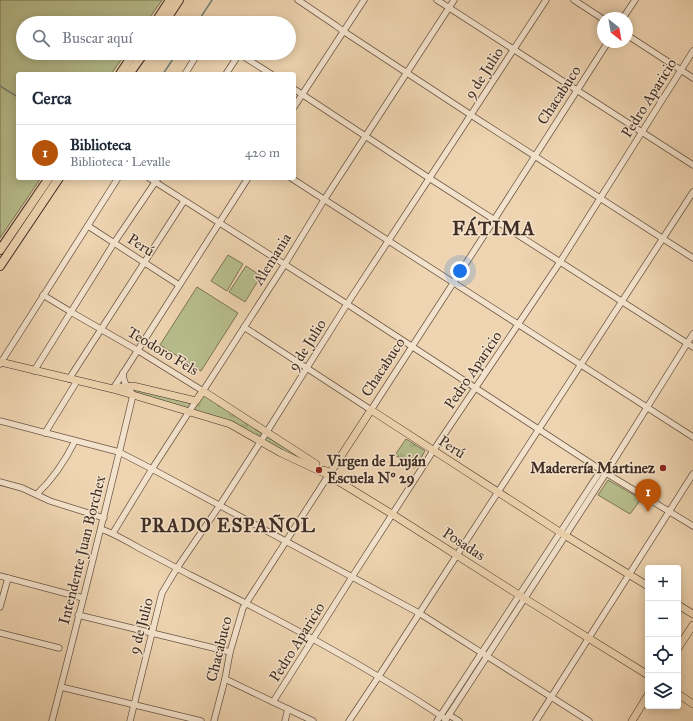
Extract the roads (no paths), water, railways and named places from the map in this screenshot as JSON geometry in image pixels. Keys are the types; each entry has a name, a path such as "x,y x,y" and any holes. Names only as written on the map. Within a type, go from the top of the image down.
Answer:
{"highway":[{"path":"160,16 170,0"},
{"path":"169,16 180,0"},
{"path":"121,72 129,60"},
{"path":"131,72 139,60"},
{"path":"0,250 48,180"},
{"path":"0,266 58,180"}],"main road":[{"name":"Posadas","path":"0,363 113,389 230,424 282,453 329,474"},
{"path":"113,389 133,386 196,401"},
{"name":"Alemania","path":"196,401 202,391"},
{"name":"Teodoro Fels","path":"202,391 267,433"},
{"name":"Perú","path":"371,410 563,534 645,584"},
{"name":"Chacabuco","path":"329,474 371,410"},
{"name":"Posadas","path":"267,433 522,597 645,673"},
{"path":"681,607 693,614"},
{"path":"681,643 693,625"},
{"path":"681,696 693,704"},
{"path":"632,721 645,700"}],"street":[{"path":"298,0 471,115 693,258"},
{"path":"296,104 364,0"},
{"path":"437,0 693,165"},
{"name":"Alemania","path":"202,391 454,0"},
{"name":"9 de Julio","path":"130,721 162,593 267,433 347,304 546,0"},
{"path":"574,0 597,15"},
{"path":"627,12 635,0"},
{"path":"633,39 693,78"},
{"name":"Chacabuco","path":"371,410 604,48"},
{"name":"Pedro Aparicio","path":"273,702 433,451 560,262 693,51"},
{"path":"186,72 194,60"},
{"path":"227,72 234,60"},
{"path":"248,60 268,72"},
{"path":"296,90 429,178 693,347"},
{"path":"0,363 117,180"},
{"path":"34,371 114,243 157,180 219,223 412,346 539,430 693,526"},
{"path":"113,389 247,180"},
{"path":"294,180 693,437"},
{"path":"349,721 693,192"},
{"path":"69,379 184,200"},
{"name":"Perú","path":"88,226 179,285"},
{"name":"Teodoro Fels","path":"43,295 137,350 202,391"},
{"name":"Perú","path":"244,327 371,410"},
{"path":"447,718 487,656 522,597 563,534 606,473 693,334"},
{"path":"123,373 123,380 133,395"},
{"path":"45,433 78,381"},
{"name":"Intendente Juan Borchex","path":"52,721 78,614 104,518 133,395"},
{"name":"Alemania","path":"113,533 196,401"},
{"path":"0,421 120,452 419,613 589,721"},
{"path":"37,494 48,484 60,468 75,441"},
{"path":"563,534 601,470"},
{"name":"Chacabuco","path":"214,721 225,679 230,652 243,608 329,474"},
{"path":"536,721 693,474"},
{"path":"0,482 22,488 60,505 104,518"},
{"path":"101,530 113,533 246,603 379,676 439,718 459,721"},
{"path":"0,576 83,598"},
{"path":"0,607 8,578"},
{"path":"439,718 482,653 522,597"},
{"path":"78,614 230,652"},
{"path":"0,633 59,648"},
{"path":"225,679 313,721"},
{"path":"60,687 201,721"},
{"path":"285,721 288,709"}],"waterway":[{"path":"202,16 212,0"},
{"path":"164,72 172,60"},
{"path":"0,86 16,96"}],"place":[{"name":"Maderería Martinez","path":"663,468"},
{"name":"Virgen de Luján Escuela Nº 29","path":"319,470"},
{"name":"Biblioteca","path":"648,512"}],"district":[{"name":"FÁTIMA","path":"494,228"},
{"name":"PRADO ESPAÑOL","path":"228,525"}]}
